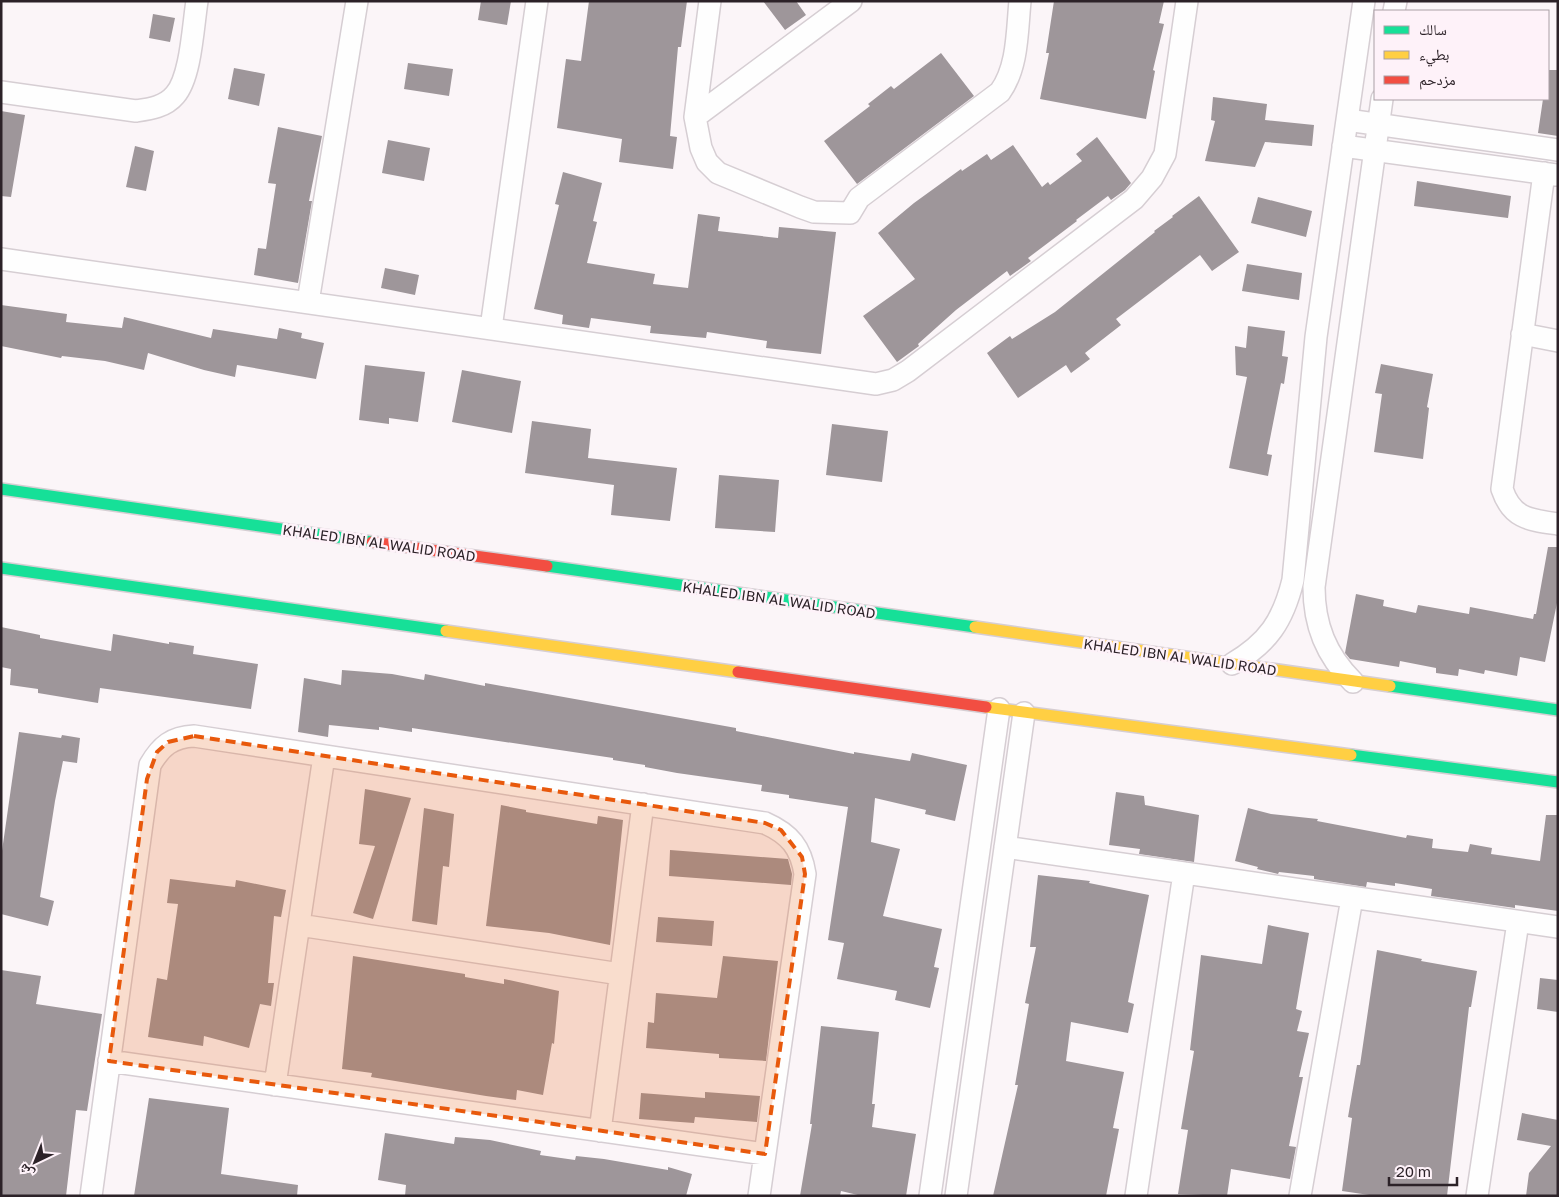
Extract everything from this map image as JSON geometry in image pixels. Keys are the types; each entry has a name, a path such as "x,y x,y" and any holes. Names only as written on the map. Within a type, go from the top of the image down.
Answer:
{"street":[{"path":"1,92 136,111 157,108 175,96 185,76 196,1"},
{"path":"308,302 357,1"},
{"path":"491,328 537,1"},
{"path":"710,1 695,117 701,148 707,162 718,173 814,212 850,213 859,198 1000,92 1008,81 1012,67 1020,1"},
{"path":"695,117 851,1"},
{"path":"1,259 876,384 893,380 1134,199 1152,178 1165,154 1187,1"},
{"path":"1232,664 1251,653 1271,633 1288,601 1293,580 1316,337 1364,1"},
{"path":"1354,682 1336,662 1322,639 1314,605 1314,587 1382,100"},
{"path":"1347,120 1558,150"},
{"path":"1343,146 1551,174 1522,334 1502,489 1512,510 1522,517 1558,524"},
{"path":"1522,334 1558,341"},
{"name":"KHALED IBN AL WALID ROAD","path":"1,489 1558,710"},
{"path":"1,568 1024,713 1558,782"},
{"path":"930,1196 999,709"},
{"path":"956,1196 1024,713"},
{"path":"90,1196 147,779 150,765 157,752 168,742 181,736 194,736 765,823 781,830 794,842 802,857 806,874 759,1196"},
{"path":"275,1085 324,756"},
{"path":"600,1131 643,804"},
{"path":"1005,847 1558,927"},
{"path":"1136,1196 1184,873"},
{"path":"1300,1196 1352,898"},
{"path":"1477,1196 1518,922"},
{"path":"299,925 620,974"},
{"path":"109,1062 765,1154"}],"highlighted area":[{"path":"194,736 765,823 781,830 802,857 805,874 765,1154 109,1061 147,779 157,752 168,742"}],"building":[{"path":"481,1 511,1 507,25 478,20"},
{"path":"589,1 687,1 681,47 678,47 670,136 677,137 673,169 619,162 622,139 557,128 566,59 581,61"},
{"path":"763,1 796,1 806,15 785,30"},
{"path":"1054,1 1164,1 1159,23 1164,24 1153,70 1155,71 1146,119 1040,99 1049,53 1046,53"},
{"path":"153,14 175,18 170,42 149,38"},
{"path":"941,53 974,96 857,184 824,141 870,106 868,104 891,86 894,89"},
{"path":"408,63 453,69 449,96 404,89"},
{"path":"234,68 265,74 259,106 228,99"},
{"path":"1549,70 1558,70 1558,136 1538,133 1543,100 1549,100"},
{"path":"1213,97 1267,104 1265,120 1314,125 1312,146 1265,142 1255,167 1205,161 1215,121 1211,120"},
{"path":"1,111 25,115 11,197 1,196"},
{"path":"278,127 322,136 309,201 312,201 298,283 254,275 258,248 266,249 276,184 268,183"},
{"path":"1097,137 1131,183 1125,190 1111,200 1108,196 1028,258 1031,261 1010,276 1007,271 956,310 918,344 919,346 897,362 863,316 915,279 878,233 914,203 961,169 962,171 987,154 991,160 1013,145 1042,187 1048,182 1050,185 1082,161 1076,154"},
{"path":"388,140 430,148 424,181 382,173"},
{"path":"135,146 154,151 146,191 126,187"},
{"path":"563,172 602,183 593,221 597,222 587,263 655,274 653,284 688,288 698,214 720,217 718,231 778,238 779,227 836,232 821,354 766,348 767,341 707,332 706,338 650,333 651,326 591,318 589,328 562,324 563,315 534,309 559,205 555,204"},
{"path":"1417,181 1511,196 1508,218 1414,206"},
{"path":"1199,196 1239,252 1212,271 1200,255 1116,319 1121,325 1085,353 1090,359 1071,373 1066,365 1018,398 987,353 1010,336 1012,339 1055,312"},
{"path":"1258,197 1312,211 1306,237 1251,223"},
{"path":"1247,264 1302,273 1299,300 1242,291"},
{"path":"385,268 419,275 415,295 381,288"},
{"path":"1,305 67,314 66,322 122,328 124,317 211,338 213,329 277,339 279,328 302,333 301,338 324,343 316,379 237,365 235,377 148,353 144,370 105,361 62,356 61,358 1,346"},
{"path":"1248,326 1285,331 1282,356 1288,357 1284,384 1281,383 1267,454 1272,455 1268,476 1229,468 1247,377 1236,375 1235,346 1246,348"},
{"path":"1381,364 1433,374 1427,407 1429,408 1423,459 1374,452 1382,394 1375,393"},
{"path":"365,365 425,372 418,422 389,418 389,424 359,420"},
{"path":"462,370 521,381 512,433 452,422"},
{"path":"532,421 591,429 588,458 677,468 670,521 611,515 614,485 525,473"},
{"path":"832,424 888,431 882,482 826,475"},
{"path":"719,475 779,480 775,532 715,528"},
{"path":"1548,547 1558,547 1558,598 1545,662 1520,657 1517,676 1485,670 1484,674 1459,669 1458,676 1436,673 1436,668 1400,661 1399,667 1350,659 1345,653 1356,594 1384,600 1383,606 1416,613 1418,605 1469,614 1470,607 1533,619 1534,614 1536,614"},
{"path":"1,627 40,635 40,638 111,651 113,634 169,644 169,642 194,646 193,654 258,664 251,709 100,688 98,703 38,693 38,689 10,685 11,669 1,667"},
{"path":"342,670 392,674 424,680 425,674 485,686 485,683 736,728 736,731 854,754 854,752 910,761 912,753 967,765 955,821 925,814 926,810 875,798 871,842 900,849 883,916 942,929 934,967 939,968 930,1008 895,1000 897,991 837,979 844,943 828,940 848,807 789,798 789,795 761,791 762,785 677,773 613,760 613,758 412,728 412,732 379,727 379,730 329,725 328,737 298,732 304,678 341,685"},
{"path":"19,732 61,738 62,735 80,738 77,763 63,761 55,801 40,897 54,901 48,926 1,914 1,858"},
{"path":"365,789 411,798 373,919 353,913 375,846 359,844"},
{"path":"1116,792 1144,796 1145,805 1199,815 1194,862 1139,854 1140,849 1109,845"},
{"path":"501,805 526,810 526,812 597,824 598,816 623,820 610,945 549,933 486,926"},
{"path":"424,808 454,814 449,867 443,866 437,925 412,921"},
{"path":"1248,808 1271,814 1318,819 1317,821 1406,838 1407,835 1433,839 1432,848 1468,852 1470,844 1492,848 1491,854 1540,861 1546,815 1558,815 1558,911 1515,905 1515,908 1431,896 1432,889 1395,883 1395,886 1367,882 1366,887 1314,879 1314,876 1279,872 1278,874 1257,869 1258,867 1235,861"},
{"path":"670,850 788,859 792,874 791,885 669,876"},
{"path":"1038,875 1090,881 1089,883 1149,895 1128,1002 1134,1004 1128,1033 1071,1022 1066,1061 1124,1072 1113,1128 1119,1129 1106,1196 993,1196 1018,1085 1015,1085 1029,1004 1025,1003 1036,947 1030,947"},
{"path":"170,879 235,887 236,880 286,890 281,917 274,916 268,983 274,983 271,1006 260,1004 249,1048 204,1036 203,1046 148,1037 157,978 167,980 178,904 167,903"},
{"path":"658,917 714,921 712,946 656,942"},
{"path":"1268,925 1309,933 1296,1009 1302,1011 1297,1031 1309,1033 1299,1077 1303,1077 1289,1146 1296,1147 1290,1179 1231,1169 1227,1196 1178,1194 1188,1130 1181,1129 1194,1051 1190,1050 1201,955 1262,964"},
{"path":"1377,950 1422,959 1421,961 1477,971 1471,1007 1469,1007 1447,1196 1376,1196 1342,1191 1352,1118 1348,1117 1357,1065 1360,1065"},
{"path":"353,956 465,974 465,977 504,984 504,979 559,991 554,1044 552,1043 543,1095 517,1090 516,1100 371,1077 372,1073 342,1069"},
{"path":"723,956 778,961 766,1061 719,1058 719,1054 646,1048 648,1022 654,1023 656,993 717,998"},
{"path":"1,970 41,976 36,1004 102,1014 87,1111 76,1110 66,1196 1,1196"},
{"path":"1540,978 1558,980 1558,1012 1537,1009"},
{"path":"821,1026 879,1032 872,1104 875,1104 872,1127 916,1134 906,1196 862,1196 841,1191 840,1196 800,1196 812,1124 810,1124"},
{"path":"705,1092 760,1096 757,1122 695,1117 694,1123 639,1119 641,1093 705,1098"},
{"path":"149,1098 229,1108 221,1174 298,1185 297,1196 134,1196"},
{"path":"1522,1113 1558,1120 1558,1196 1526,1196 1529,1173 1551,1146 1517,1140"},
{"path":"385,1133 454,1144 455,1137 490,1140 541,1151 540,1155 575,1160 576,1156 604,1159 668,1170 668,1167 692,1174 686,1196 405,1196 406,1185 378,1180"}],"traffic: fast":[{"path":"1,489 372,542"},
{"path":"547,566 975,627"},
{"path":"1,568 446,631"},
{"path":"1390,686 1558,710"},
{"path":"1351,755 1558,782"}],"traffic: slow":[{"path":"975,627 1390,686"},
{"path":"446,631 738,672"},
{"path":"986,707 1351,755"}],"traffic: jam":[{"path":"372,542 547,566"},
{"path":"738,672 986,707"}]}
